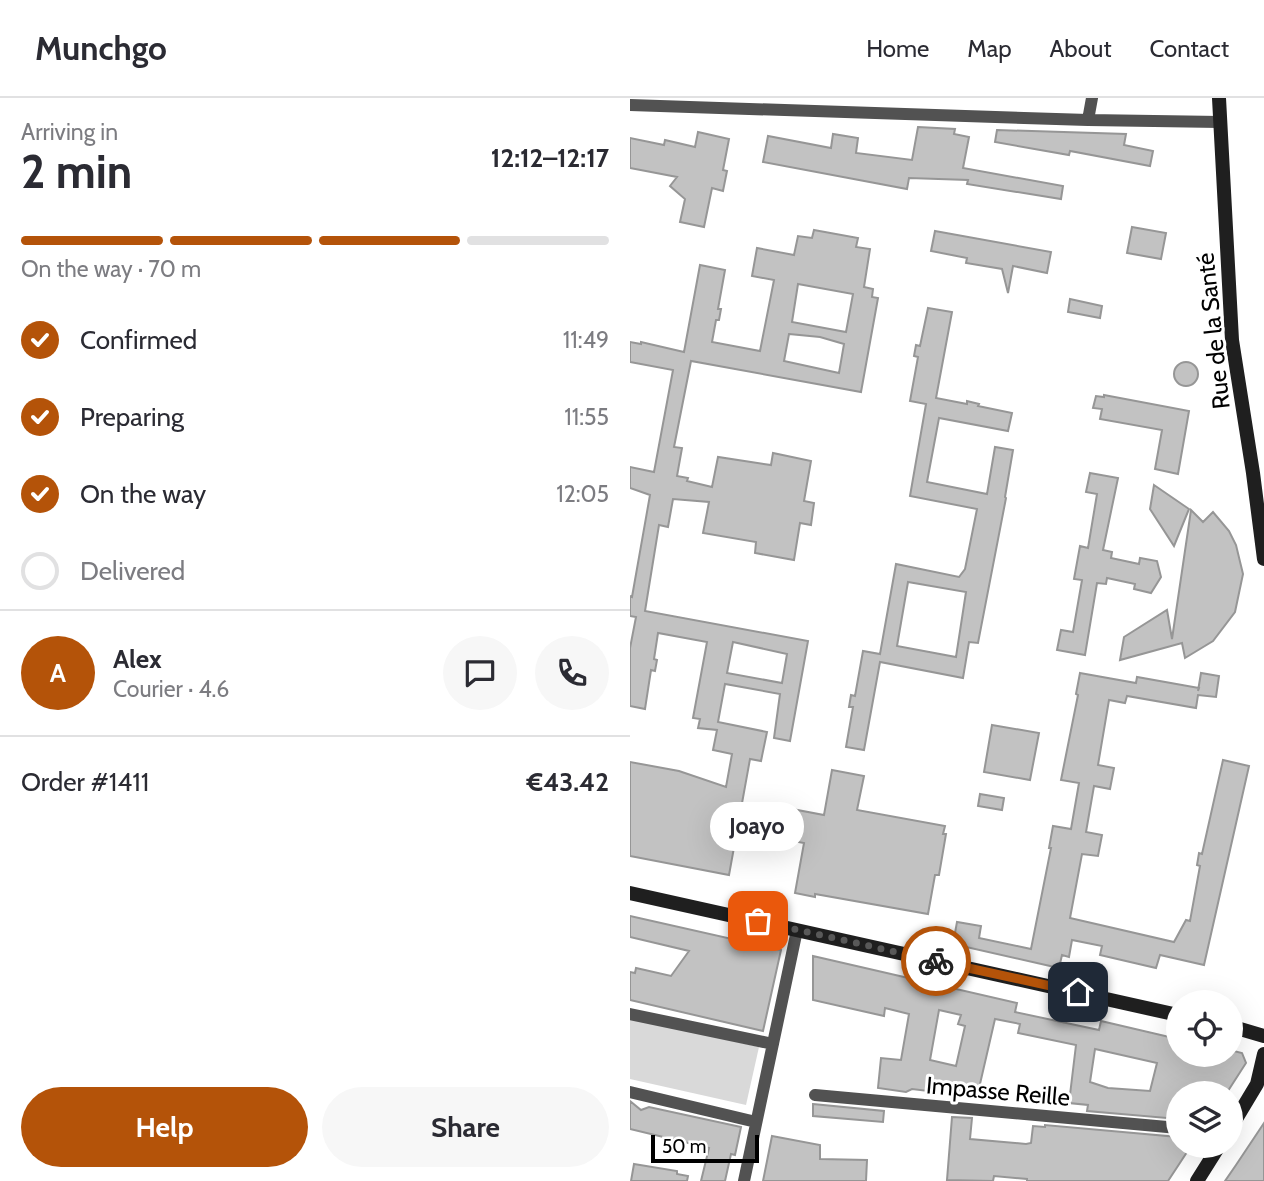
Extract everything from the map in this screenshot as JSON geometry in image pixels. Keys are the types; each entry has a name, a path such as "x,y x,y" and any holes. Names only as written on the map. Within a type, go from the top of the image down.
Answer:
{"main road":[{"name":"Rue de la Santé","path":"1219,98 1232,340 1259,473 1264,559"},
{"path":"630,892 1166,1012"},
{"path":"1243,1030 1264,1036"},
{"path":"1243,1107 1257,1084 1264,1054"},
{"path":"1197,1181 1211,1158"}],"street":[{"path":"1088,120 1093,98"},
{"path":"630,105 1220,122"},
{"path":"744,1181 797,930"},
{"path":"630,1014 773,1044"},
{"path":"630,1092 756,1122"},
{"name":"Impasse Reille","path":"815,1095 1166,1127"}],"shaded area":[{"path":"630,1018 759,1047 746,1105 630,1079"}],"building":[{"path":"918,127 955,129 954,134 969,137 963,168 1063,186 1061,199 967,184 968,180 909,178 907,189 763,162 768,136 831,148 833,134 858,138 856,153 912,160"},
{"path":"997,130 1126,134 1124,145 1153,151 1150,166 1070,151 1069,155 995,142"},
{"path":"698,132 729,139 723,170 727,171 723,191 712,188 704,227 680,222 685,199 670,186 677,177 630,168 630,138 664,145 665,140 695,147"},
{"path":"1132,227 1166,233 1161,259 1127,253"},
{"path":"814,230 858,238 856,247 870,249 864,287 873,289 872,297 878,298 861,392 691,361 674,447 682,448 677,476 712,487 718,457 771,465 773,453 811,461 804,501 814,503 811,525 800,523 794,560 755,553 756,542 703,533 709,502 673,499 668,527 659,525 645,611 808,641 790,741 774,738 780,694 725,684 718,722 767,732 761,761 750,759 729,875 630,856 630,762 679,771 726,787 732,754 713,750 717,730 698,728 700,719 693,718 707,642 658,633 654,659 657,660 655,671 651,670 645,709 630,706 630,648 636,617 630,616 630,596 632,597 650,495 630,488 630,467 654,472 673,370 630,362 630,342 684,352 700,265 725,270 718,309 721,309 712,342 760,351 774,280 752,276 757,248 794,255 798,236 812,238","holes":["798,284 853,294 846,332 792,322","789,334 820,337 844,344 839,373 784,361","733,642 787,654 782,683 727,673"]},
{"path":"935,231 1051,252 1047,273 1013,266 1008,293 1002,269 966,263 967,258 931,251"},
{"path":"1070,299 1102,306 1100,318 1068,312"},
{"path":"928,308 952,312 936,398 967,404 967,401 1012,413 1008,431 939,418 927,482 987,494 995,447 1013,450 978,643 969,642 963,678 880,662 864,750 846,747 853,707 849,707 851,695 855,696 863,651 880,654 896,564 959,577 965,569 977,509 910,496 926,404 910,401 918,357 914,356 916,345 920,346","holes":["908,582 966,592 956,657 897,646"]},
{"path":"1186,362 1194,366 1198,374 1194,382 1186,386 1178,382 1174,374 1178,366"},
{"path":"1104,395 1189,411 1178,474 1155,469 1162,430 1100,419 1102,409 1093,408 1096,396"},
{"path":"1090,473 1118,478 1103,550 1112,552 1111,558 1139,564 1140,558 1157,561 1161,577 1151,593 1134,589 1135,584 1107,578 1106,584 1097,583 1085,655 1057,650 1061,630 1073,632 1082,580 1074,579 1080,546 1088,548 1097,494 1086,492"},
{"path":"1154,485 1189,509 1174,546 1150,509"},
{"path":"1191,510 1203,522 1213,512 1229,531 1236,545 1243,574 1235,612 1213,641 1185,658 1182,643 1120,660 1124,637 1167,610 1172,639"},
{"path":"1080,673 1136,683 1137,677 1199,688 1201,673 1219,676 1216,697 1198,695 1196,708 1127,696 1125,703 1109,700 1098,765 1114,768 1110,789 1094,786 1086,832 1102,835 1098,856 1082,854 1070,918 1174,942 1186,920 1190,921 1200,866 1197,865 1199,853 1202,854 1223,760 1249,766 1204,965 1160,955 1156,968 1100,955 1102,946 1072,940 1069,957 1062,955 1059,968 953,944 957,922 981,926 979,938 1031,949 1053,826 1071,829 1079,783 1061,780"},
{"path":"992,725 1039,733 1030,780 984,772"},
{"path":"832,770 864,776 857,810 945,826 939,875 935,875 928,914 815,894 815,897 795,893 804,843 765,836 771,805 824,815"},
{"path":"980,794 1004,798 1002,810 978,806"},
{"path":"630,916 781,950 763,1031 630,1000 630,972 635,973 636,968 671,976 689,951 630,937"},
{"path":"813,956 1017,1003 1015,1012 1099,1030 1101,1021 1166,1036 1166,1067 1243,1067 1243,1056 1246,1063 1234,1081 1166,1081 1166,1118 1087,1111 1088,1105 1069,1103 1076,1045 1018,1033 1020,1024 995,1019 977,1097 912,1089 906,1092 878,1088 881,1058 901,1060 909,1014 885,1008 884,1016 813,1000","holes":["939,1010 961,1015 958,1024 965,1026 956,1066 930,1060","1095,1049 1157,1063 1150,1091 1108,1088 1090,1082"]},
{"path":"630,1101 641,1110 649,1107 741,1127 735,1155 731,1154 725,1181 701,1181 709,1148 630,1129"},
{"path":"813,1104 884,1111 883,1122 813,1116"},
{"path":"952,1117 972,1118 970,1139 1026,1144 1031,1143 1033,1126 1045,1125 1166,1136 1166,1158 1183,1158 1168,1181 1027,1181 994,1176 993,1181 947,1180"},
{"path":"1264,1123 1264,1181 1225,1181"},
{"path":"772,1136 820,1145 820,1159 867,1160 866,1181 763,1181"},
{"path":"634,1164 677,1171 677,1174 688,1176 687,1181 631,1181"}],"way so far":[{"path":"758,921 936,961"}],"place":[{"name":"Joayo","path":"758,921"}],"route":[{"path":"936,961 1078,992"}]}
